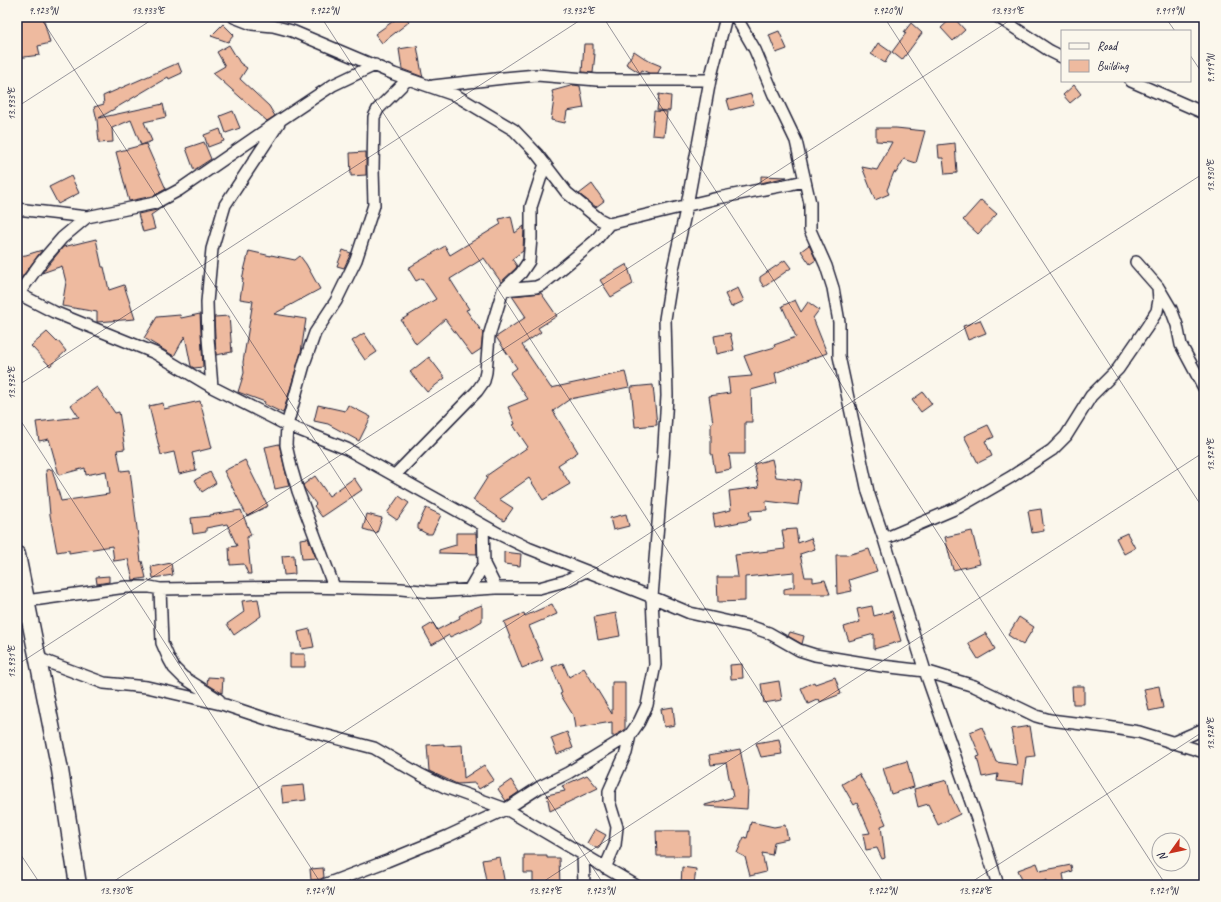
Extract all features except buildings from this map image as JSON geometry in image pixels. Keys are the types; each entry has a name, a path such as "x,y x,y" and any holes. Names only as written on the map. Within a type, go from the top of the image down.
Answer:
{"main road":[{"path":"17,555 19,579 26,601 60,770 78,885"}],"street":[{"path":"234,17 252,24 273,26 292,31 408,79 456,96 514,130 537,154 567,193 599,219 609,224"},
{"path":"606,868 614,845 617,827 610,802 609,792 626,753 630,735 639,722 647,705 654,665 652,597 667,396 665,320 673,269 687,205 710,80 726,17"},
{"path":"736,17 755,50 796,141 810,203 810,230 826,266 833,288 839,322 839,356 868,492 925,671 977,819 998,885"},
{"path":"998,17 1061,56"},
{"path":"17,209 87,217 155,203 179,190 282,118 333,85 375,65"},
{"path":"430,86 536,75 597,80 710,80"},
{"path":"334,587 290,467 286,445 287,425 305,361 315,333 336,301 356,260 374,205 374,117 378,109 408,79"},
{"path":"1133,82 1204,114"},
{"path":"212,387 207,302 212,249 225,205 282,118"},
{"path":"395,475 478,391 484,381 489,336 503,290 521,273 529,261 531,207 545,164"},
{"path":"503,290 536,287 543,284 595,241 609,224 718,198 804,181"},
{"path":"87,217 62,238 42,261 18,293 54,312 155,353 212,387 287,425 348,449 498,534 528,548 690,613 752,627 768,633 799,650 815,655 882,666 925,671 974,686 1036,716 1050,720 1139,732 1204,752"},
{"path":"1136,262 1158,287 1173,314 1181,345 1204,388"},
{"path":"884,539 959,507 1011,477 1052,450 1066,436 1091,396 1118,369 1147,327 1157,311 1159,300 1158,287"},
{"path":"482,524 484,564 496,588"},
{"path":"469,590 484,564"},
{"path":"17,621 26,601 126,587 150,587 160,589 334,587 401,589 431,592 496,588 539,588 565,581 586,571"},
{"path":"160,589 162,643 174,668 183,676 225,704"},
{"path":"37,658 104,683 147,687 225,704 282,724 374,748 421,776 445,787 506,809 635,885"},
{"path":"1172,743 1204,729"},
{"path":"324,885 448,836 506,809 540,786 568,773 630,735"},
{"path":"582,854 584,885"}]}
